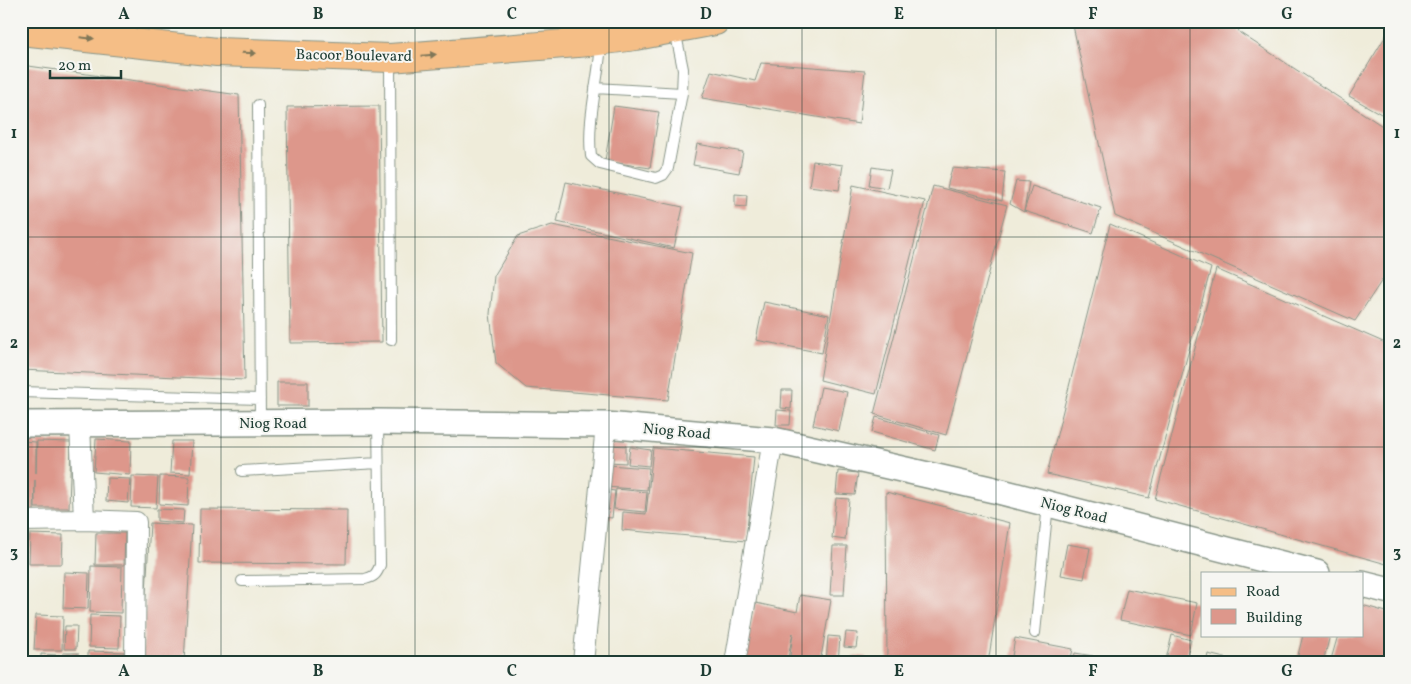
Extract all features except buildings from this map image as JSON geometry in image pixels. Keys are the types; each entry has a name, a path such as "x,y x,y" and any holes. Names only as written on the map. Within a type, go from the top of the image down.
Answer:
{"main road":[{"name":"Bacoor Boulevard","path":"21,31 217,52 390,58 602,31 715,21"}],"street":[{"name":"Niog Road","path":"21,424 80,424 260,411 378,422 606,425 773,440 984,487 1313,572"},
{"path":"80,424 84,520"},
{"path":"583,663 606,425"},
{"path":"735,663 773,440"},
{"path":"21,521 84,520 136,522 135,663"},
{"path":"1364,584 1390,591"}],"lane":[{"path":"602,31 589,138 591,156 600,164 656,178 663,175 668,168 682,93 683,69 674,25"},
{"path":"390,58 391,340"},
{"path":"595,88 682,93"},
{"path":"21,392 260,411 258,105"},
{"path":"242,581 365,579 372,577 378,572 380,565 378,422"},
{"path":"242,471 378,463"},
{"path":"1035,633 1048,503"}]}
